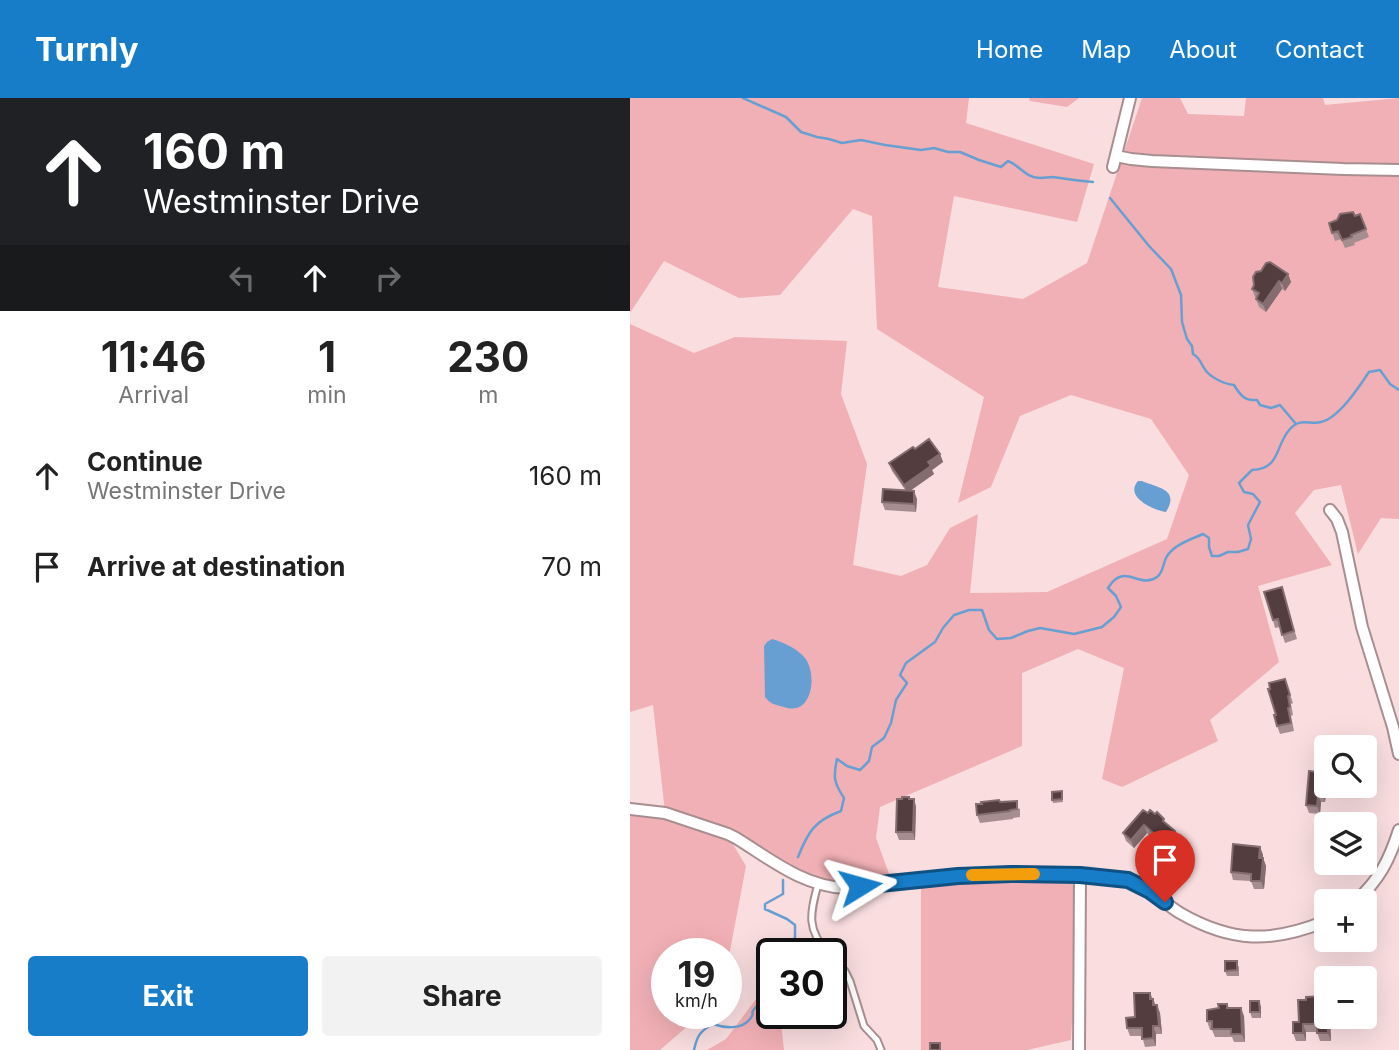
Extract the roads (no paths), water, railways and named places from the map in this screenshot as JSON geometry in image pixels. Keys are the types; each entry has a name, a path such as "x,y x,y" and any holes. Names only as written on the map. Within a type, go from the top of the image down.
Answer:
{"street":[{"path":"1130,98 1115,161 1130,159 1399,170"},
{"path":"1330,510 1342,532 1362,626 1399,754"},
{"path":"630,809 665,813 728,834 788,870 831,888 958,876 1080,875 1128,880 1150,891 1179,912 1212,928 1243,937 1268,937 1314,926"},
{"path":"1369,889 1392,853 1399,830"},
{"path":"1079,1050 1080,875"}],"lane":[{"path":"816,938 812,923 818,884"},
{"path":"847,975 864,1026 877,1040 880,1050"}],"water":[{"path":"1138,481 1169,494 1170,504 1166,512 1148,506 1137,497 1135,487"},
{"path":"772,639 798,652 809,665 810,693 801,706 781,706 771,703 765,697 764,646"}],"waterway":[{"path":"743,98 786,117 801,132 817,137 842,143 861,140 921,150 934,148 960,152 1001,167 1008,161 1036,178 1053,177 1093,182"},
{"path":"1110,198 1171,269 1181,295 1182,322 1187,339 1193,354 1206,371 1217,379 1234,385 1243,397 1257,400 1260,405 1271,408 1280,405 1296,424"},
{"path":"798,857 813,828 841,811 844,798 835,780 837,759 860,770 869,761 872,747 884,738 891,723 896,700 907,683 900,675 906,663 935,642 954,615 969,610 982,610 989,630 997,639 1011,638 1040,628 1074,634 1102,627 1121,607 1108,588 1114,580 1126,576 1144,580 1157,577 1169,553 1183,543 1203,534 1209,538 1212,556 1248,549 1251,539 1248,525 1260,502 1253,494 1244,492 1239,483 1252,470 1261,469 1273,461 1285,435 1294,425 1302,422 1317,423 1335,415 1369,372 1380,370 1390,384 1399,390"},
{"path":"783,880 783,894 765,904 765,909 795,925 795,938"},
{"path":"694,1050 698,1037 705,1029 713,1024 727,1027 747,1023 756,1007"}]}
